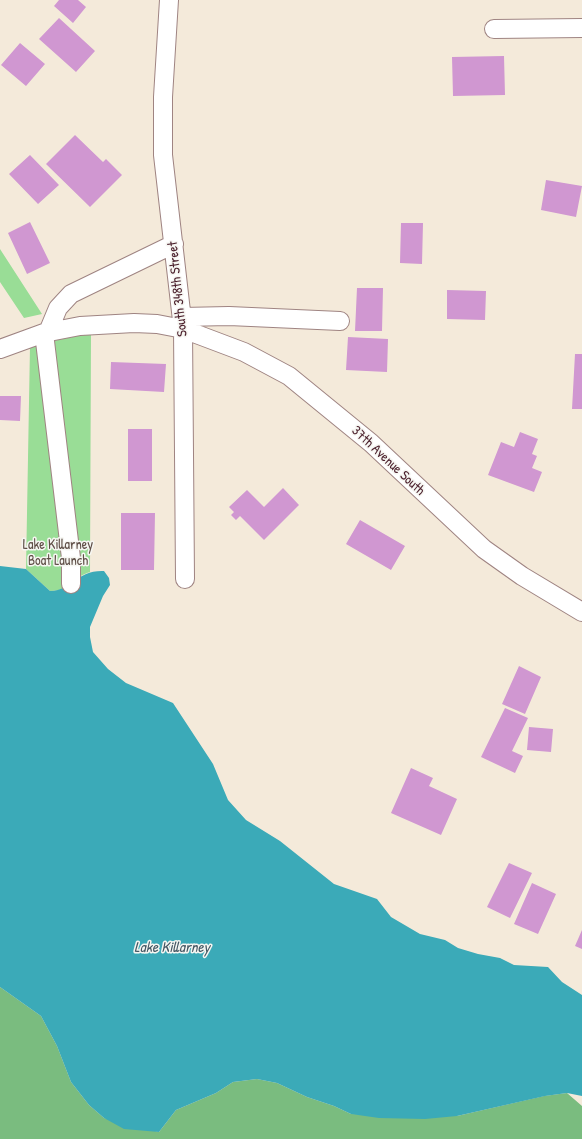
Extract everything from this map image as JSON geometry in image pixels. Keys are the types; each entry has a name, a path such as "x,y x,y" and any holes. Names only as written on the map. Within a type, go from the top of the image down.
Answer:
{"street":[{"name":"South 348th Street","path":"169,0 163,97 163,155 182,323 185,579"},
{"path":"494,29 582,28"},
{"path":"71,584 71,558 46,333 58,308 71,294 174,244"},
{"path":"0,348 46,333 80,326 106,323 182,323 229,316 340,321"},
{"name":"37th Avenue South","path":"182,323 244,352 289,376 371,442 484,549 522,576 582,612"}],"green space":[{"path":"0,249 42,314 24,318 0,282"},
{"name":"Lake Killarney Boat Launch","path":"91,333 90,572 79,577 62,589 50,591 26,569 30,346"},
{"path":"0,987 41,1016 57,1046 71,1082 89,1105 104,1118 159,1132 176,1110 216,1093 233,1082 257,1079 277,1083 307,1097 334,1106 351,1114 457,1116 544,1096 567,1093 582,1106 582,1139 0,1139"}],"water":[{"name":"Lake Killarney","path":"0,566 26,569 50,591 65,587 87,574 104,571 109,578 110,585 103,596 90,627 93,652 108,669 126,683 173,703 213,764 228,800 246,820 280,841 334,884 377,899 391,917 420,934 445,940 458,948 478,954 500,958 514,965 548,967 562,982 582,995 582,1096 567,1093 545,1096 457,1116 425,1119 379,1118 351,1114 334,1106 307,1097 277,1083 257,1079 233,1082 216,1093 176,1110 159,1132 124,1129 104,1118 89,1105 71,1082 57,1046 41,1016 0,987"}],"building":[{"path":"59,0 78,0 86,7 73,23 54,6"},
{"path":"59,18 95,51 76,72 39,39"},
{"path":"20,43 45,64 26,86 1,65"},
{"path":"504,56 505,95 453,96 452,57"},
{"path":"75,135 103,162 106,159 122,175 90,207 46,164"},
{"path":"30,155 59,185 38,204 9,174"},
{"path":"546,180 582,186 576,217 541,210"},
{"path":"30,222 50,263 27,274 8,233"},
{"path":"401,223 423,223 422,264 400,263"},
{"path":"357,288 383,288 382,331 355,331"},
{"path":"447,290 486,291 485,320 447,319"},
{"path":"348,337 388,339 387,372 346,370"},
{"path":"575,354 582,354 582,409 572,409"},
{"path":"111,362 166,364 164,392 110,389"},
{"path":"0,396 21,396 20,421 0,420"},
{"path":"128,429 152,429 152,481 128,481"},
{"path":"520,432 538,439 532,454 537,456 532,468 542,472 534,492 488,475 501,442 514,447"},
{"path":"283,488 299,505 264,540 240,516 236,520 231,515 234,512 229,507 247,490 264,507"},
{"path":"121,513 155,513 154,570 121,570"},
{"path":"360,520 405,546 391,570 346,544"},
{"path":"519,666 541,677 525,714 502,704"},
{"path":"505,708 528,718 512,751 523,756 515,773 481,757"},
{"path":"529,727 553,729 551,752 527,750"},
{"path":"411,768 433,778 429,786 457,799 441,835 391,813"},
{"path":"509,863 532,873 510,918 487,907"},
{"path":"532,883 556,894 538,934 514,924"},
{"path":"582,930 582,949 575,946"}]}
